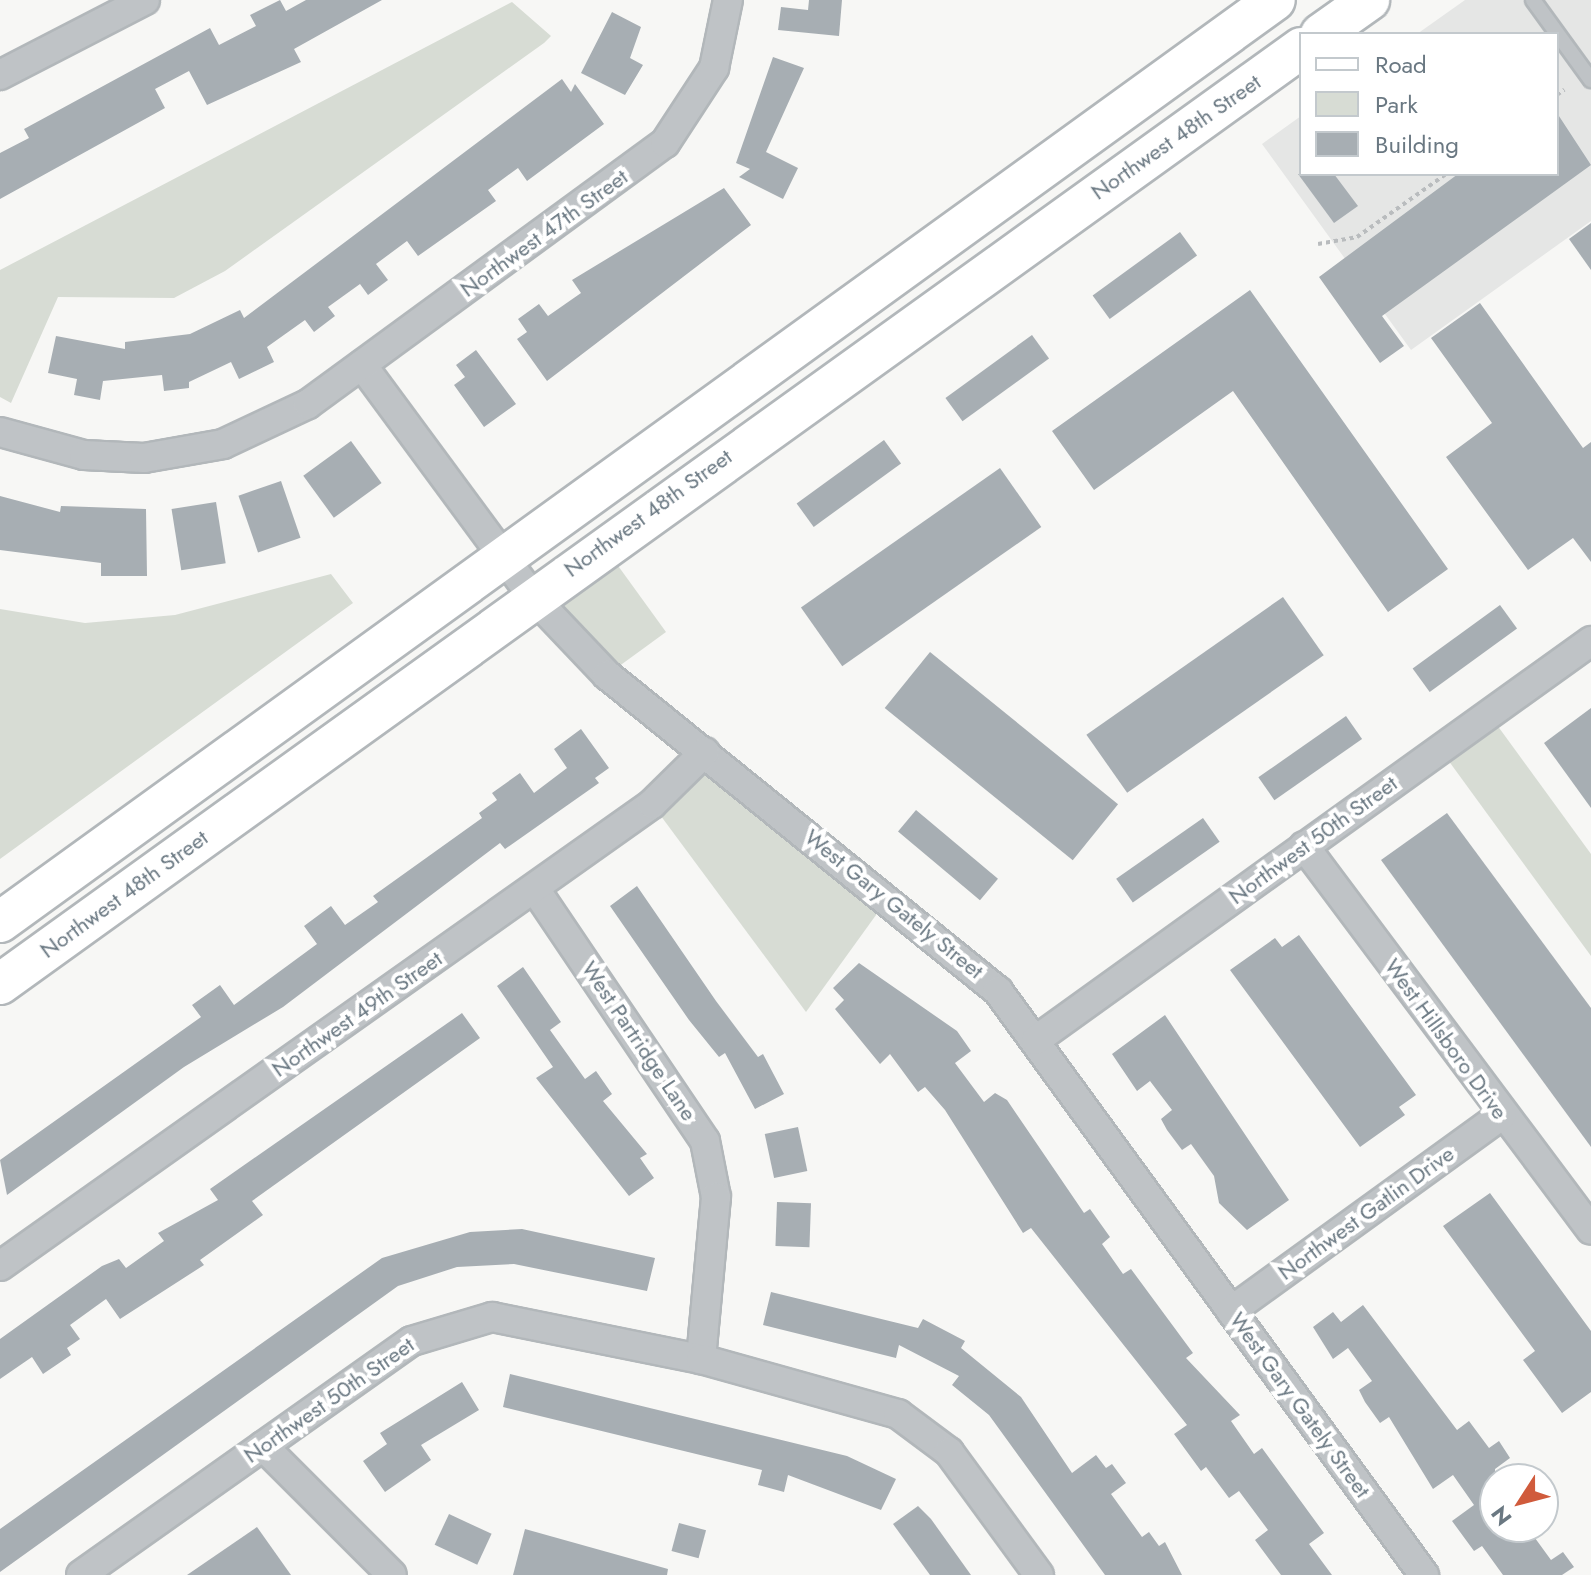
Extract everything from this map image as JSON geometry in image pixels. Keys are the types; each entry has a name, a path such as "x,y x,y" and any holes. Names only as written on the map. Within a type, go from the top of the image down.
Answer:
{"main road":[{"path":"0,922 1275,0"},
{"path":"1324,32 1369,0"},
{"name":"Northwest 48th Street","path":"0,984 532,596 1299,49"}],"street":[{"path":"0,75 145,0"},
{"name":"Northwest 47th Street","path":"0,432 84,455 173,455 270,425 362,365 648,158 707,83 728,0"},
{"name":"West Gary Gately Street","path":"362,365 532,596 607,675 969,962 1036,1040 1424,1575"},
{"name":"Northwest 50th Street","path":"1036,1040 1591,641"},
{"name":"Northwest 49th Street","path":"0,1266 678,785 705,752"},
{"name":"West Hillsboro Drive","path":"1304,846 1502,1115 1591,1230"},
{"name":"West Partridge Lane","path":"535,889 705,1141 716,1197 701,1359"},
{"name":"Northwest Gatlin Drive","path":"1231,1311 1502,1115"},
{"name":"Northwest 50th Street","path":"81,1575 412,1341 462,1321 523,1318 701,1359"},
{"path":"701,1359 881,1407 917,1424 949,1452 1039,1575"},
{"path":"263,1446 392,1575"}],"lane":[{"path":"1533,0 1556,32"},
{"path":"1559,36 1591,80"}],"path":[{"path":"1559,94 1564,90"},
{"path":"1318,244 1357,237 1443,176"}],"shaded area":[{"path":"1465,0 1591,0 1591,221 1411,350 1262,144 1299,117 1299,176 1559,176 1559,32 1420,32"}],"green space":[{"path":"512,2 551,36 544,43 225,271 174,298 58,297 11,403 0,397 0,270"},
{"path":"603,545 666,632 607,675 532,596"},
{"path":"331,574 353,603 0,859 0,609 85,623 175,615"},
{"path":"1489,714 1591,854 1591,956 1440,749"},
{"path":"705,752 889,897 806,1012 652,804"}],"building":[{"path":"280,0 286,11 306,0 382,0 294,49 301,62 207,105 189,71 155,89 165,108 0,199 0,153 29,138 24,129 210,28 219,45 256,26 250,15"},
{"path":"809,0 842,0 839,36 778,30 781,7 808,10"},
{"path":"612,12 641,27 630,58 643,65 625,95 581,73"},
{"path":"773,57 804,68 766,152 798,168 783,199 739,177 750,169 736,163"},
{"path":"562,79 571,92 575,84 604,124 527,181 518,168 488,190 496,201 418,256 407,241 376,264 388,280 368,295 360,284 328,307 335,316 314,332 305,320 267,347 274,362 239,379 231,362 189,382 189,388 164,391 162,375 103,381 100,400 74,395 77,379 48,373 56,336 125,349 125,342 190,334 240,310 244,318"},
{"path":"1559,116 1591,165 1382,316 1404,346 1380,363 1319,277 1455,176 1559,176"},
{"path":"1299,176 1336,176 1358,206 1334,223"},
{"path":"724,188 751,225 547,381 517,339 527,332 518,319 539,304 548,316 581,293 572,280"},
{"path":"1591,223 1591,270 1569,239"},
{"path":"1180,232 1197,255 1110,319 1093,295"},
{"path":"1250,290 1448,569 1388,612 1233,391 1094,490 1052,431"},
{"path":"1480,303 1583,448 1591,442 1591,562 1573,538 1528,570 1446,457 1492,423 1431,338"},
{"path":"1032,335 1049,358 962,421 945,398"},
{"path":"476,350 516,404 484,427 454,385 465,377 456,365"},
{"path":"884,440 901,463 814,527 797,503"},
{"path":"351,441 382,483 334,518 303,476"},
{"path":"1000,468 1041,527 842,666 801,607"},
{"path":"281,481 301,538 258,552 238,496"},
{"path":"0,496 60,512 61,506 146,509 147,576 101,576 101,563 0,550"},
{"path":"216,502 226,563 181,570 172,509"},
{"path":"1283,597 1324,655 1127,793 1086,735"},
{"path":"1500,605 1517,628 1430,692 1413,668"},
{"path":"930,652 1118,804 1073,860 885,708"},
{"path":"1591,708 1591,808 1544,743"},
{"path":"1346,716 1362,739 1274,800 1258,777"},
{"path":"581,729 609,768 595,778 599,783 505,849 500,843 283,1007 184,1067 7,1195 0,1160 201,1017 192,1005 220,985 234,1005 317,944 304,926 331,906 345,925 378,902 373,896 482,818 479,813 497,800 492,793 520,773 534,793 567,768 554,749"},
{"path":"916,810 998,879 980,900 898,831"},
{"path":"1447,813 1591,1008 1591,1147 1381,860"},
{"path":"1203,818 1220,842 1133,903 1116,879"},
{"path":"637,886 758,1057 763,1054 784,1094 755,1109 725,1053 719,1057 689,1020 610,906"},
{"path":"1299,935 1416,1095 1399,1107 1405,1115 1360,1147 1230,970 1275,938 1282,947"},
{"path":"859,963 957,1031 971,1051 955,1063 984,1102 995,1093 1007,1100 1084,1213 1090,1209 1110,1237 1102,1244 1123,1274 1131,1269 1193,1353 1186,1358 1240,1415 1231,1421 1254,1454 1262,1448 1324,1533 1309,1544 1332,1575 1281,1575 1255,1540 1268,1530 1239,1491 1229,1498 1206,1467 1201,1471 1174,1434 1187,1425 1031,1228 1023,1233 945,1110 925,1087 918,1092 890,1054 880,1064 835,1009 844,1000 833,988"},
{"path":"523,967 561,1022 550,1030 585,1079 596,1071 612,1094 603,1101 647,1154 640,1158 654,1178 629,1196 536,1078 553,1067 497,986"},
{"path":"462,1013 480,1038 252,1201 263,1215 200,1260 204,1265 120,1319 106,1299 70,1325 80,1339 67,1348 71,1355 43,1374 32,1357 0,1379 0,1339 102,1266 119,1259 126,1268 164,1241 158,1233 218,1200 210,1189"},
{"path":"1165,1015 1289,1200 1247,1230 1219,1203 1214,1176 1191,1144 1182,1150 1167,1130 1161,1119 1172,1110 1150,1081 1137,1091 1112,1054"},
{"path":"798,1127 807,1171 774,1178 765,1134"},
{"path":"1490,1193 1591,1331 1591,1392 1562,1413 1523,1360 1535,1351 1443,1226"},
{"path":"777,1202 811,1203 809,1247 775,1246"},
{"path":"522,1229 655,1258 647,1291 514,1264 457,1267 398,1286 0,1572 0,1529 382,1258 470,1232"},
{"path":"771,1292 918,1328 923,1319 965,1341 961,1348 1021,1397 1072,1473 1096,1455 1106,1468 1112,1464 1126,1483 1111,1494 1142,1537 1149,1532 1159,1546 1165,1542 1182,1575 1105,1575 989,1415 952,1385 959,1376 899,1345 896,1358 763,1325"},
{"path":"1363,1305 1457,1430 1469,1421 1489,1448 1499,1441 1510,1458 1503,1463 1479,1463 1479,1543 1539,1543 1551,1560 1563,1552 1574,1567 1562,1575 1503,1575 1482,1546 1474,1551 1452,1521 1474,1505 1453,1475 1433,1489 1389,1417 1380,1423 1365,1402 1359,1390 1372,1381 1348,1348 1333,1359 1313,1327 1333,1312 1341,1322"},
{"path":"510,1374 847,1456 896,1479 881,1510 788,1475 784,1492 758,1485 762,1470 503,1407"},
{"path":"462,1382 479,1410 421,1445 431,1460 385,1492 363,1461 387,1444 380,1433"},
{"path":"918,1506 971,1575 930,1575 893,1524"},
{"path":"449,1514 492,1534 477,1565 435,1545"},
{"path":"679,1523 706,1530 699,1558 671,1551"},
{"path":"257,1527 291,1575 187,1575"},
{"path":"525,1529 668,1569 667,1575 513,1575"}]}
